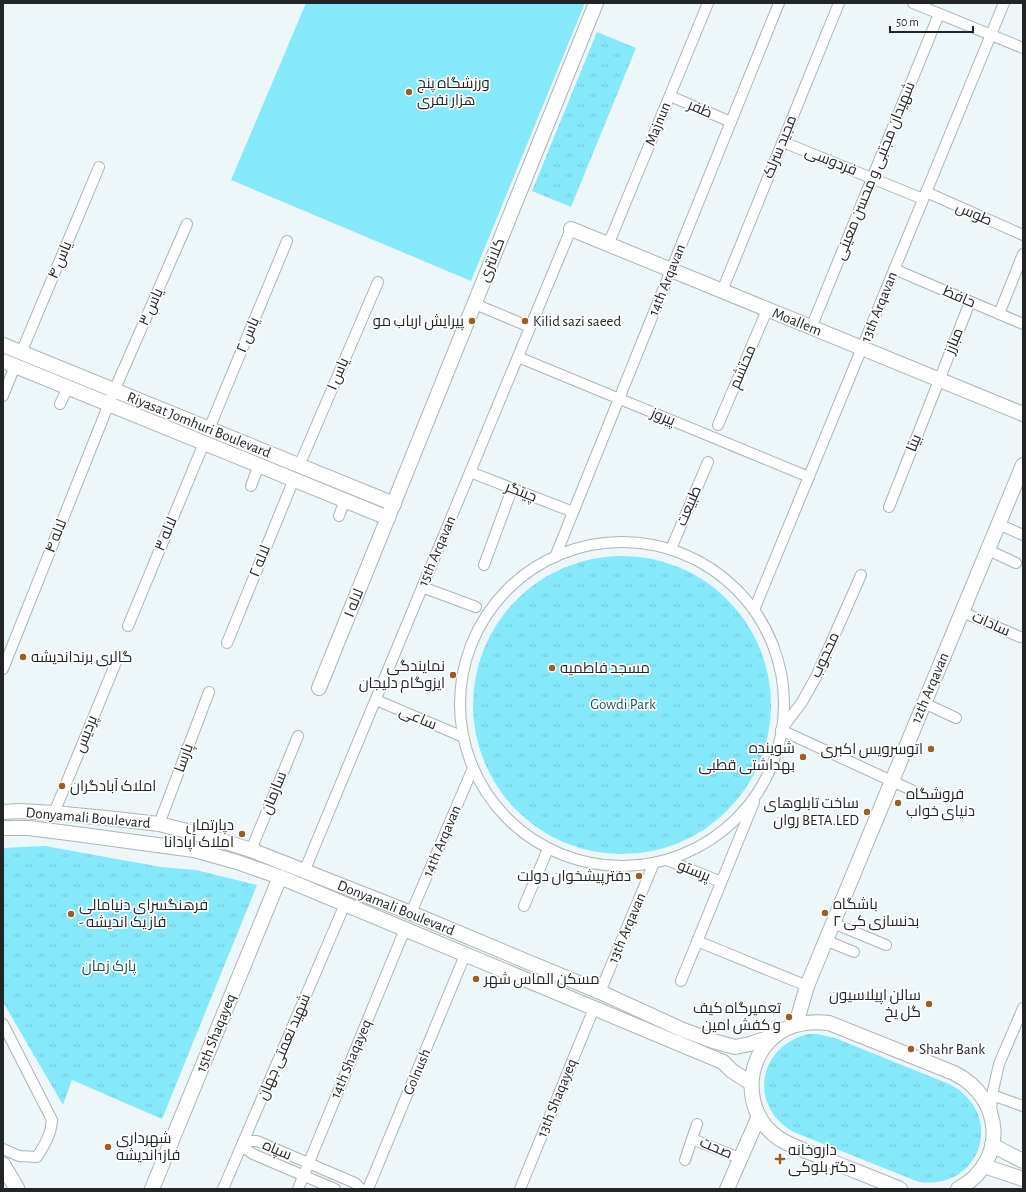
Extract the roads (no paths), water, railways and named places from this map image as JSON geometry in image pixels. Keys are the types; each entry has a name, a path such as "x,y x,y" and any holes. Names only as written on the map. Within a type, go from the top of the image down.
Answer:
{"main road":[{"path":"3,1165 17,1189"}],"street":[{"name":"کلانتری","path":"388,518 596,3"},
{"name":"Majnun","path":"608,245 708,3"},
{"name":"14th Arqavan","path":"555,556 779,3"},
{"name":"مجید سرلک","path":"722,292 839,3"},
{"path":"913,3 1023,48"},
{"name":"13th Arqavan","path":"754,610 1004,3"},
{"name":"شهیدان مجتبی و محسن معینی","path":"811,328 939,14"},
{"name":"ظفر","path":"670,96 731,122"},
{"name":"فردوسی","path":"783,142 925,196"},
{"name":"یاس ۴","path":"21,352 99,167"},
{"name":"طوس","path":"925,196 1023,235"},
{"name":"یاس ۳","path":"109,404 187,224"},
{"name":"Moallem","path":"571,229 1023,414"},
{"name":"15th Arqavan","path":"304,872 571,229"},
{"name":"یاس ۲","path":"209,429 287,241"},
{"path":"999,314 1023,254"},
{"name":"حافظ","path":"894,269 1023,324"},
{"name":"یاس ۱","path":"299,466 378,282"},
{"name":"مبارز","path":"939,380 970,302"},
{"path":"474,304 530,327"},
{"name":"محتشم","path":"718,424 767,310"},
{"name":"Riyasat Jomhuri Boulevard","path":"3,345 299,466 351,485 394,504"},
{"name":"پیروز","path":"518,357 809,477"},
{"path":"3,396 9,364"},
{"name":"Riyasat Jomhuri Boulevard","path":"9,364 388,518"},
{"name":"بیتا","path":"889,507 939,380"},
{"path":"88,396 96,397 99,393 94,382"},
{"path":"60,404 68,387"},
{"path":"123,410 117,404 118,400 128,396"},
{"name":"لاله ۴","path":"3,669 109,404"},
{"name":"لاله ۳","path":"128,626 204,443"},
{"name":"طبیعت","path":"671,549 708,462"},
{"name":"12th Arqavan","path":"796,1024 807,986 825,940 1023,464"},
{"path":"251,486 259,465"},
{"name":"چیتگر","path":"470,472 573,512"},
{"name":"لاله ۲","path":"227,644 294,479"},
{"path":"484,565 512,489"},
{"path":"339,516 345,500"},
{"name":"لاله ۱","path":"319,688 388,518"},
{"path":"998,524 1023,534"},
{"path":"681,981 760,788 774,760 781,730 784,699 780,667 770,638 754,610 737,590 717,573 695,559 671,549 642,543 612,542 583,547 555,556 529,571 507,590 488,613 475,635 466,658 461,683 461,736 473,768 483,788 501,812 511,823 548,849 573,859 600,865 627,866 667,860 695,849 720,832 742,812 760,788"},
{"path":"988,550 1016,562"},
{"name":"محجوب","path":"781,730 802,702 816,677 861,575"},
{"path":"422,587 476,607"},
{"name":"سادات","path":"962,612 1020,637"},
{"name":"پردیس","path":"54,813 118,655"},
{"name":"پارسا","path":"159,824 209,692"},
{"name":"ساعی","path":"376,700 461,736"},
{"path":"924,703 956,718"},
{"path":"781,730 920,794"},
{"name":"سازمان","path":"251,850 298,736"},
{"name":"14th Arqavan","path":"411,913 473,768"},
{"name":"Donyamali Boulevard","path":"3,812 20,811 54,813 159,824 207,836 251,850 411,913 600,992 683,1030 713,1041 734,1047 750,1044 776,1035"},
{"name":"Donyamali Boulevard","path":"3,828 29,828 141,841 194,850 237,862 345,904 724,1062 732,1071 751,1083"},
{"path":"524,906 548,849"},
{"name":"پرستو","path":"667,860 721,882"},
{"name":"13th Arqavan","path":"600,992 654,863"},
{"name":"15th Shaqayeq","path":"152,1189 280,878"},
{"name":"شهید نعمتی جهان","path":"224,1189 345,904"},
{"path":"833,923 886,946"},
{"name":"14th Shaqayeq","path":"298,1189 405,929"},
{"path":"697,940 807,986"},
{"path":"825,940 854,952"},
{"name":"Golnush","path":"368,1189 465,955"},
{"name":"13th Shaqayeq","path":"520,1189 594,1008"},
{"path":"958,1189 969,1182 984,1166 989,1156 994,1134 991,1112 992,1095 999,1064 1023,1008"},
{"path":"900,1189 786,1142 772,1133 759,1116 754,1105 751,1083 756,1062 768,1043 776,1035 796,1024 818,1021 834,1024 964,1077 980,1092 991,1112"},
{"path":"3,1024 52,1120 49,1137 37,1157 19,1156 3,1149"},
{"path":"992,1095 1023,1106"},
{"path":"727,1189 739,1158 759,1116"},
{"path":"685,1160 697,1124"},
{"name":"صحت","path":"692,1139 739,1158"},
{"name":"سپاه","path":"335,1189 253,1154 246,1149 243,1142 257,1141 354,1183 361,1189"},
{"path":"992,1145 1023,1161"},
{"path":"984,1166 1023,1179"}],"place":[{"name":"ورزشگاه پنج هزار نفری","path":"409,92"},
{"name":"پیرایش ارباب مو","path":"472,321"},
{"name":"Kilid sazi saeed","path":"525,321"},
{"name":"گالری برنداندیشه","path":"23,657"},
{"name":"مسجد فاطمیه","path":"552,668"},
{"name":"نمایندگی ایزوگام دلیجان","path":"453,675"},
{"name":"اتوسرویس اکبری","path":"931,749"},
{"name":"شوینده بهداشتی قطبی","path":"803,757"},
{"name":"املاک آبادگران","path":"62,786"},
{"name":"فروشگاه دنیای خواب","path":"898,803"},
{"name":"ساخت تابلوهای روان BETA.LED","path":"867,812"},
{"name":"دپارتمان املاک آپادانا","path":"242,834"},
{"name":"دفترپیشخوان دولت","path":"639,876"},
{"name":"باشگاه بدنسازی کی ۲","path":"825,913"},
{"name":"فرهنگسرای دنیامالی - فاز یک اندیشه","path":"71,914"},
{"name":"مسکن الماس شهر","path":"476,979"},
{"name":"سالن اپیلاسیون گل یخ","path":"929,1004"},
{"name":"تعمیرگاه کیف و کفش امین","path":"789,1017"},
{"name":"Shahr Bank","path":"911,1049"},
{"name":"شهرداری فاز1اندیشه","path":"108,1147"},
{"name":"داروخانه دکتر بلوکی","path":"780,1159"}],"park label":[{"name":"Gowdi Park","path":"623,704"},
{"name":"پارک زمان","path":"109,966"}]}
